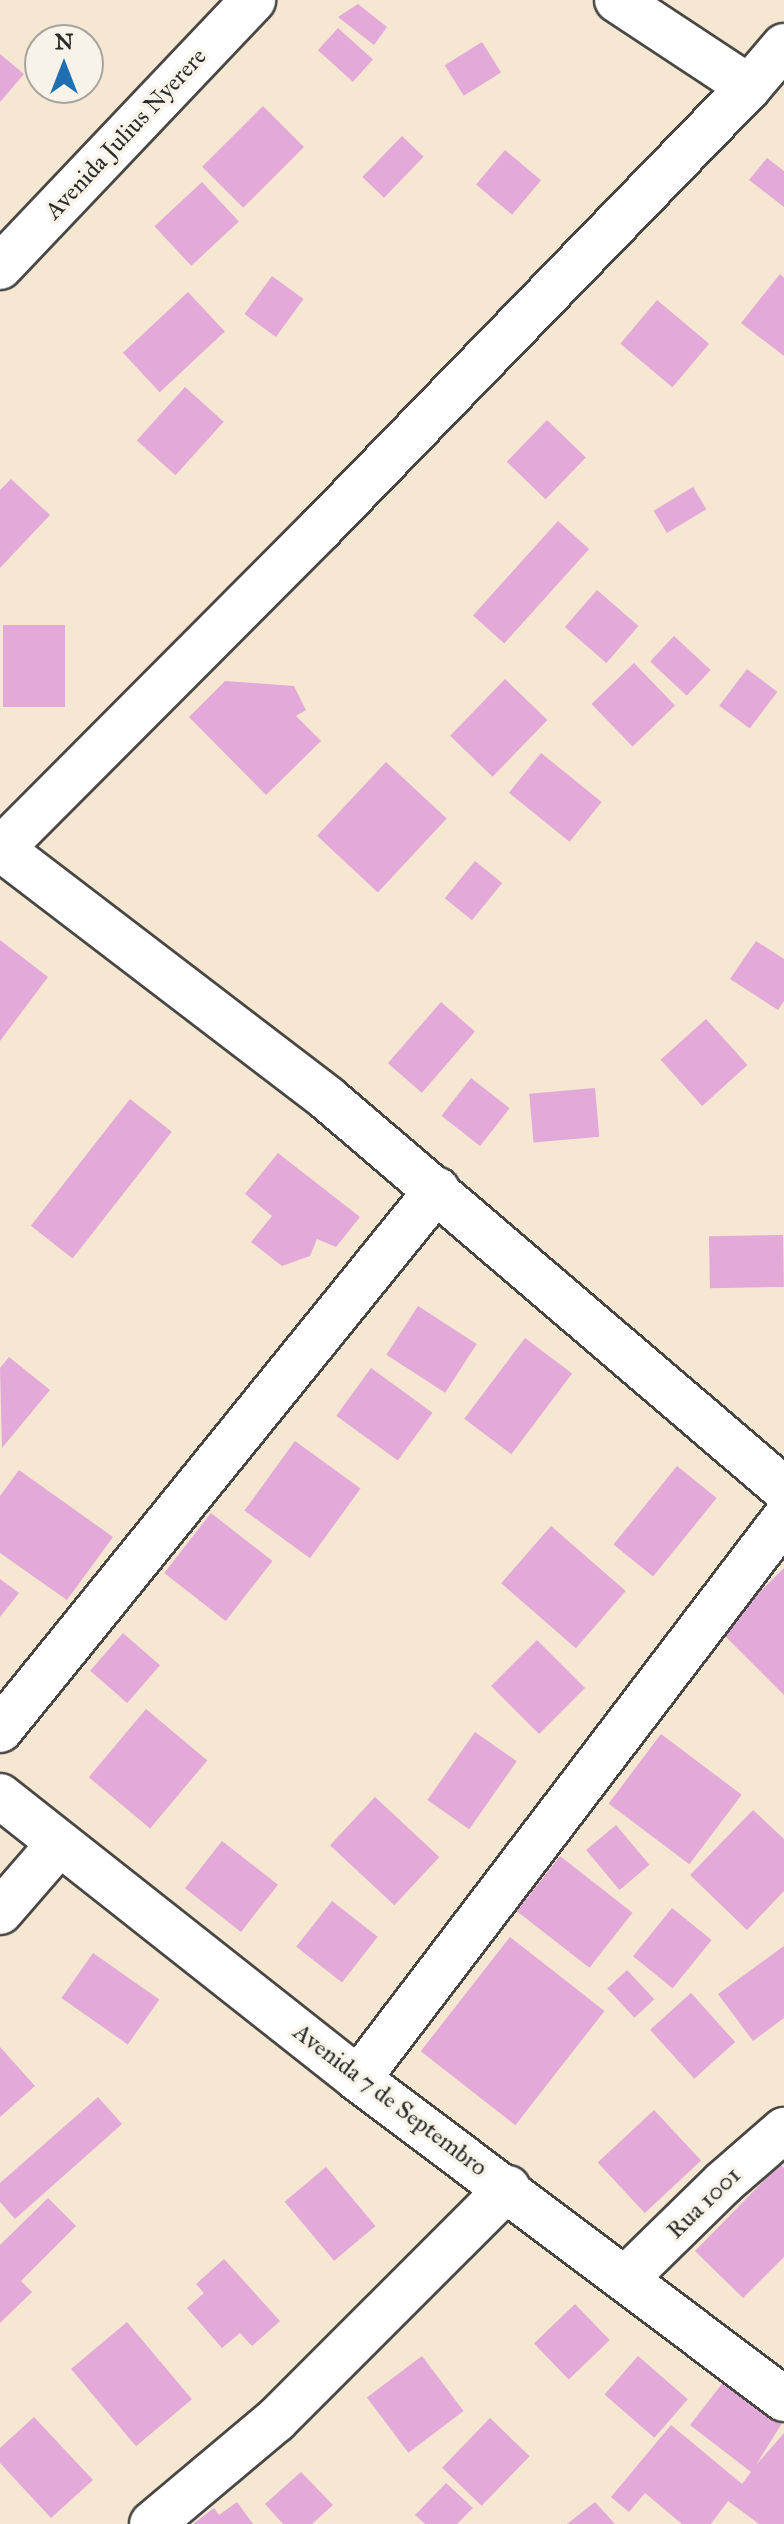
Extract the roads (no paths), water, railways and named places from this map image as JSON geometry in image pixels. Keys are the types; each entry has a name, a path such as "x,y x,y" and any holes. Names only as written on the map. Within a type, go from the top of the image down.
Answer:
{"street":[{"name":"Avenida Julius Nyerere","path":"0,267 253,0"},
{"path":"617,0 749,87"},
{"path":"784,46 749,87 321,528 0,849 328,1099 784,1489"},
{"path":"0,1730 437,1190"},
{"path":"358,2079 784,1519"},
{"name":"Avenida 7 de Septembro","path":"0,1796 358,2079 508,2188 784,2399"},
{"path":"0,1912 59,1844"},
{"name":"Rua 1001","path":"626,2278 723,2183 784,2130"},
{"path":"152,2524 276,2420 508,2188"}]}
